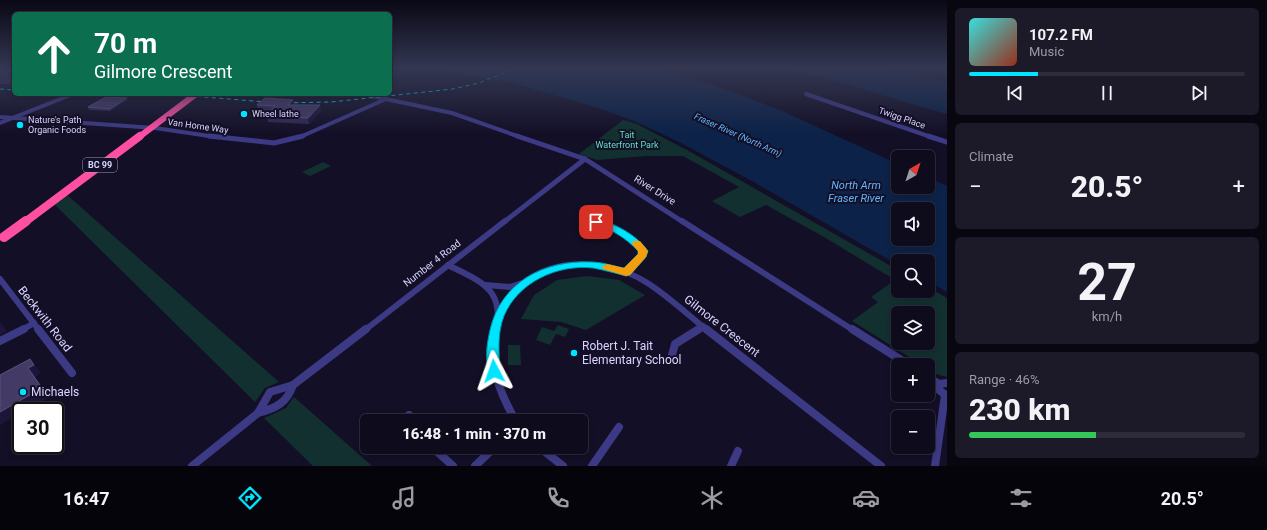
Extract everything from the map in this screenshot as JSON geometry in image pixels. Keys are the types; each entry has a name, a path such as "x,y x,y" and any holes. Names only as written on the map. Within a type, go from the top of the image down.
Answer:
{"highway":[{"name":"BC 99","path":"2,235 189,96"},
{"name":"BC 99","path":"2,235 193,96"}],"street":[{"name":"Twigg Place","path":"806,94 947,142"},
{"path":"0,123 64,96"},
{"name":"River Drive","path":"372,96 452,113 585,159 898,358"},
{"name":"Van Horne Way","path":"0,117 155,128 274,143 302,136 386,99"},
{"name":"Number 4 Road","path":"192,466 258,413 270,392 293,385 585,159"},
{"path":"596,222 610,226 636,243 643,251 642,255 626,272"},
{"path":"448,264 486,285 497,303 499,316 493,345 494,371 512,414"},
{"name":"Gilmore Crescent","path":"486,285 510,287 548,270 564,266 592,265 626,272 649,284 881,466"},
{"name":"Beckwith Road","path":"0,279 72,373"},
{"name":"Gilmore Crescent","path":"499,316 515,293 528,280"},
{"path":"0,341 34,324"},
{"path":"672,355 674,344 702,326"},
{"path":"935,466 946,396 938,388 943,383"},
{"name":"Number 4 Road","path":"258,413 278,407 287,400 293,385"},
{"path":"592,466 619,426"},
{"path":"731,466 738,452"},
{"path":"440,454 453,466"},
{"path":"475,466 488,454"},
{"path":"548,454 563,466"}],"green space":[{"name":"Tait Waterfront Park","path":"623,120 637,124 687,150 891,266 891,278 824,237 766,205 740,217 712,201 739,187 683,156 646,156 597,160 579,154"},
{"path":"323,162 331,166 310,176 302,172"},
{"path":"66,194 279,382 265,388 255,402 54,204"},
{"path":"587,276 619,280 645,295 586,330 561,322 521,319 534,295 557,280"},
{"name":"Tait Waterfront Park","path":"891,283 891,298 935,298 935,291 947,298 947,377 935,373 935,358 911,358 898,350 935,350 935,306 891,306 891,346 852,321 878,302 871,297"},
{"path":"558,325 569,329 565,337 556,334 550,345 536,340 542,327 554,331"},
{"path":"508,345 520,345 521,365 508,365"},
{"path":"294,397 372,466 313,466 264,418 286,408"}],"water":[{"name":"North Arm Fraser River","path":"539,91 730,91 782,111 891,161 891,194 935,194 935,180 947,186 947,292 935,285 935,254 891,254 891,261 752,181 679,142 632,120 598,108"},
{"path":"867,91 947,91 947,114"}],"building":[{"path":"106,97 127,98 110,109 88,107"},
{"path":"265,98 293,100 288,105 320,105 308,118 267,116 275,106 257,105"},
{"path":"30,359 34,365 28,368 42,388 18,402 12,402 12,405 0,412 0,375"}],"railway":[{"path":"392,96 437,91"},
{"path":"192,96 278,103 331,102 387,96"}],"slow traffic":[{"path":"607,267 626,272 642,255 643,251 637,244"}],"place":[{"name":"Wheel lathe","path":"244,114"},
{"name":"Nature's Path Organic Foods","path":"20,125"},
{"name":"Robert J. Tait Elementary School","path":"574,353"},
{"name":"Michaels","path":"23,392"}],"route":[{"path":"494,371 493,345 496,324 499,316 518,288 528,280 548,270 564,266 604,266 626,272 642,255 643,251 636,243 610,226 602,222 596,222"}],"water label":[{"name":"Fraser River (North Arm)","path":"738,135"}]}
